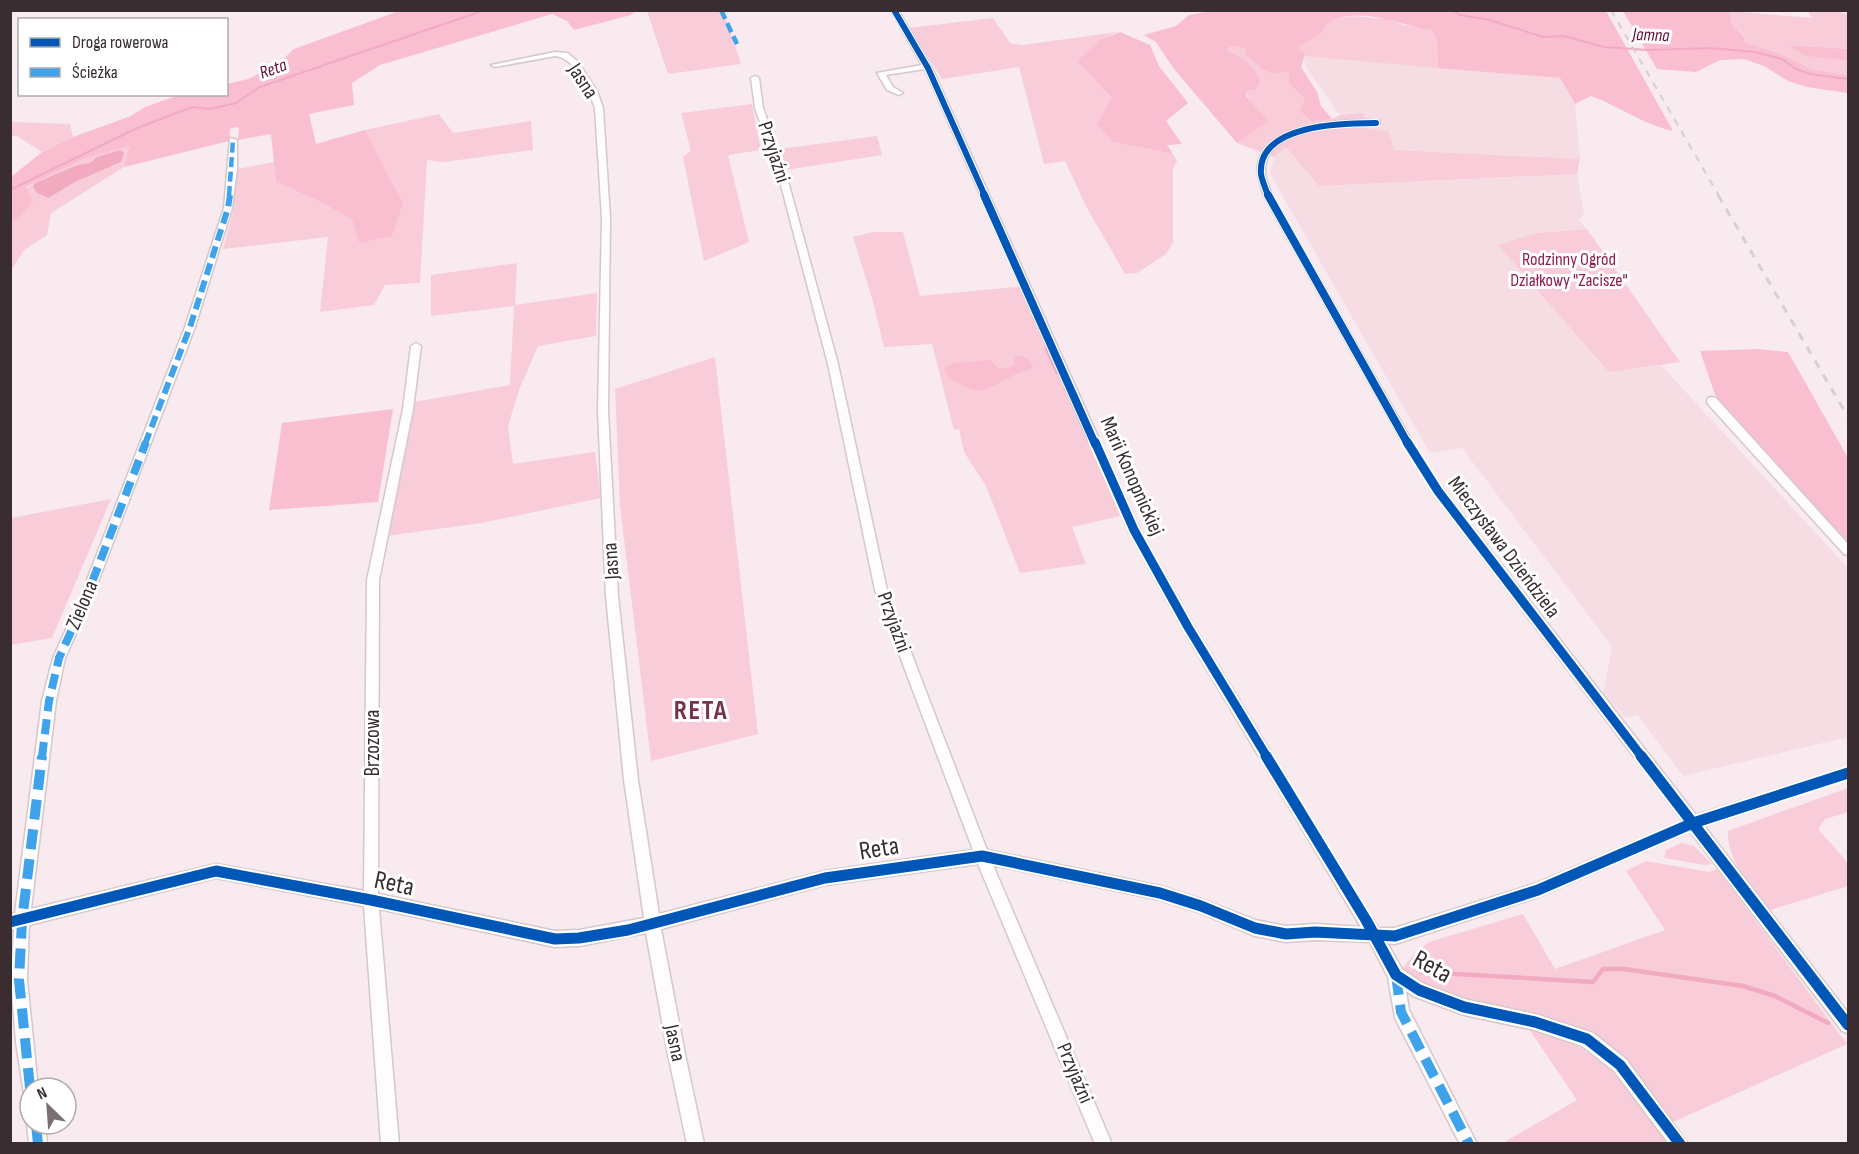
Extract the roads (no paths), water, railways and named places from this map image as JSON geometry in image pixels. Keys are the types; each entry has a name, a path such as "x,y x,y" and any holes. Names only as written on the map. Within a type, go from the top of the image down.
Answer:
{"street":[{"name":"Marii Konopnickiej","path":"894,10 927,66 1134,530 1188,627 1375,937"},
{"name":"Jasna","path":"495,65 555,54 565,55 593,91 599,108 606,218 603,411 624,728 660,971 696,1143"},
{"path":"899,93 890,88 881,73 927,66"},
{"name":"Przyjaźni","path":"755,78 759,108 781,170 833,364 881,590 982,856 1104,1143"},
{"name":"Mieczysława Dzieńdziela","path":"1376,123 1334,125 1290,135 1274,143 1263,155 1259,166 1261,182 1413,452 1438,491 1848,1024"},
{"name":"Zielona","path":"28,1076 16,921 49,701 59,658 84,603 190,327 228,208 233,168 233,140"},
{"name":"Brzozowa","path":"390,1143 371,900 373,580 408,410 416,346"},
{"path":"1712,401 1848,551"},
{"path":"1375,937 1402,935 1530,894 1693,823 1848,773"},
{"name":"Reta","path":"16,921 216,872 371,900 555,939 608,935 825,878 982,856 1160,893 1201,906 1255,928 1286,934 1315,932 1375,937 1396,975 1419,990 1464,1006 1535,1022 1587,1039 1620,1065 1680,1143"},
{"path":"1396,975 1401,1012 1469,1143"}],"waterway":[{"name":"Reta","path":"10,190 137,128 192,107 210,109 236,103 260,87 485,10"},
{"name":"Jamna","path":"1452,10 1460,15 1490,20 1543,37 1564,36 1604,47 1648,50 1710,48 1755,52 1782,59 1796,69 1810,74 1848,79"},
{"path":"1046,348 1057,373"},
{"path":"1421,972 1593,982 1603,969 1624,969 1743,986 1775,996 1828,1023"}],"railway":[{"path":"1611,10 1719,196"},
{"path":"1718,195 1848,417"}],"district":[{"name":"RETA","path":"701,711"}],"park label":[{"name":"Rodzinny Ogród Działkowy \"Zacisze\"","path":"1569,269"}]}
